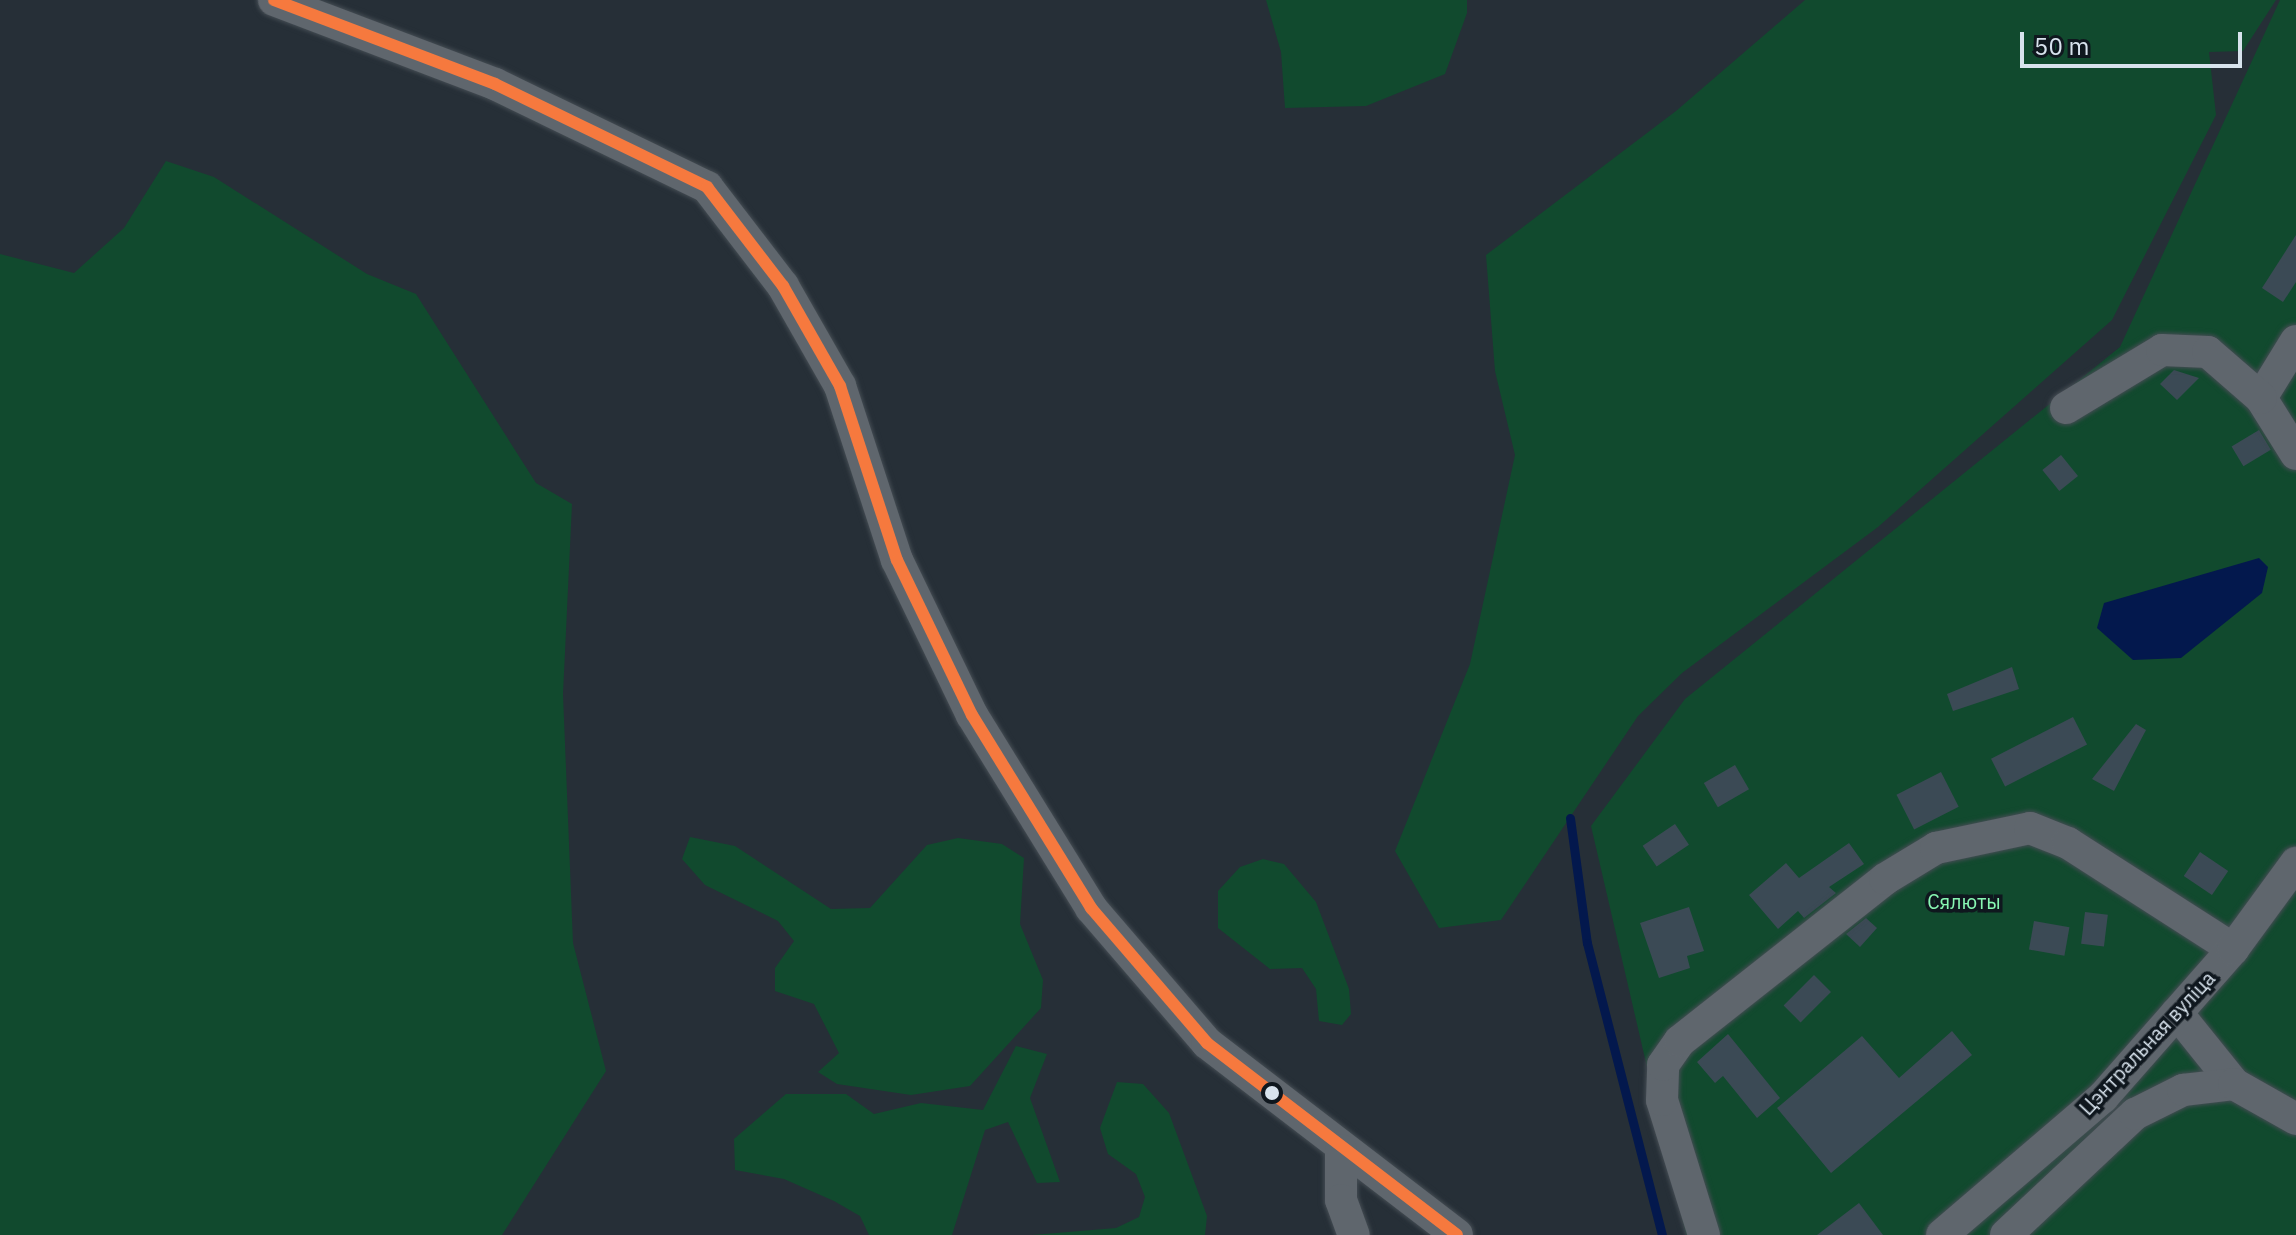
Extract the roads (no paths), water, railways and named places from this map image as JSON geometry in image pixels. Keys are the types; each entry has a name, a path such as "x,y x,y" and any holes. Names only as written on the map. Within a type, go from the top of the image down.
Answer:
{"street":[{"path":"274,0 495,84 707,187 783,286 840,386 897,560 972,715 1091,908 1207,1043 1453,1234"},
{"path":"2261,398 2296,341"},
{"path":"2066,408 2162,350 2208,352 2261,398 2296,454"},
{"path":"1704,1235 1662,1100 1663,1065 1704,1022 1885,879 1936,848 2030,828 2068,843 2233,949"},
{"name":"Цэнтральная вуліца","path":"1942,1235 2103,1097 2233,949 2296,863"},
{"path":"2135,1114 2177,1013 2234,1084 2296,1119"},
{"path":"2006,1235 2135,1114 2183,1090 2234,1084"},
{"path":"1341,1150 1341,1200 1354,1235"}],"water":[{"path":"2259,558 2268,567 2262,593 2181,658 2133,660 2097,628 2104,603"}],"waterway":[{"path":"1570,818 1587,943 1662,1235"}],"park label":[{"name":"Сялюты","path":"1964,901"}]}
